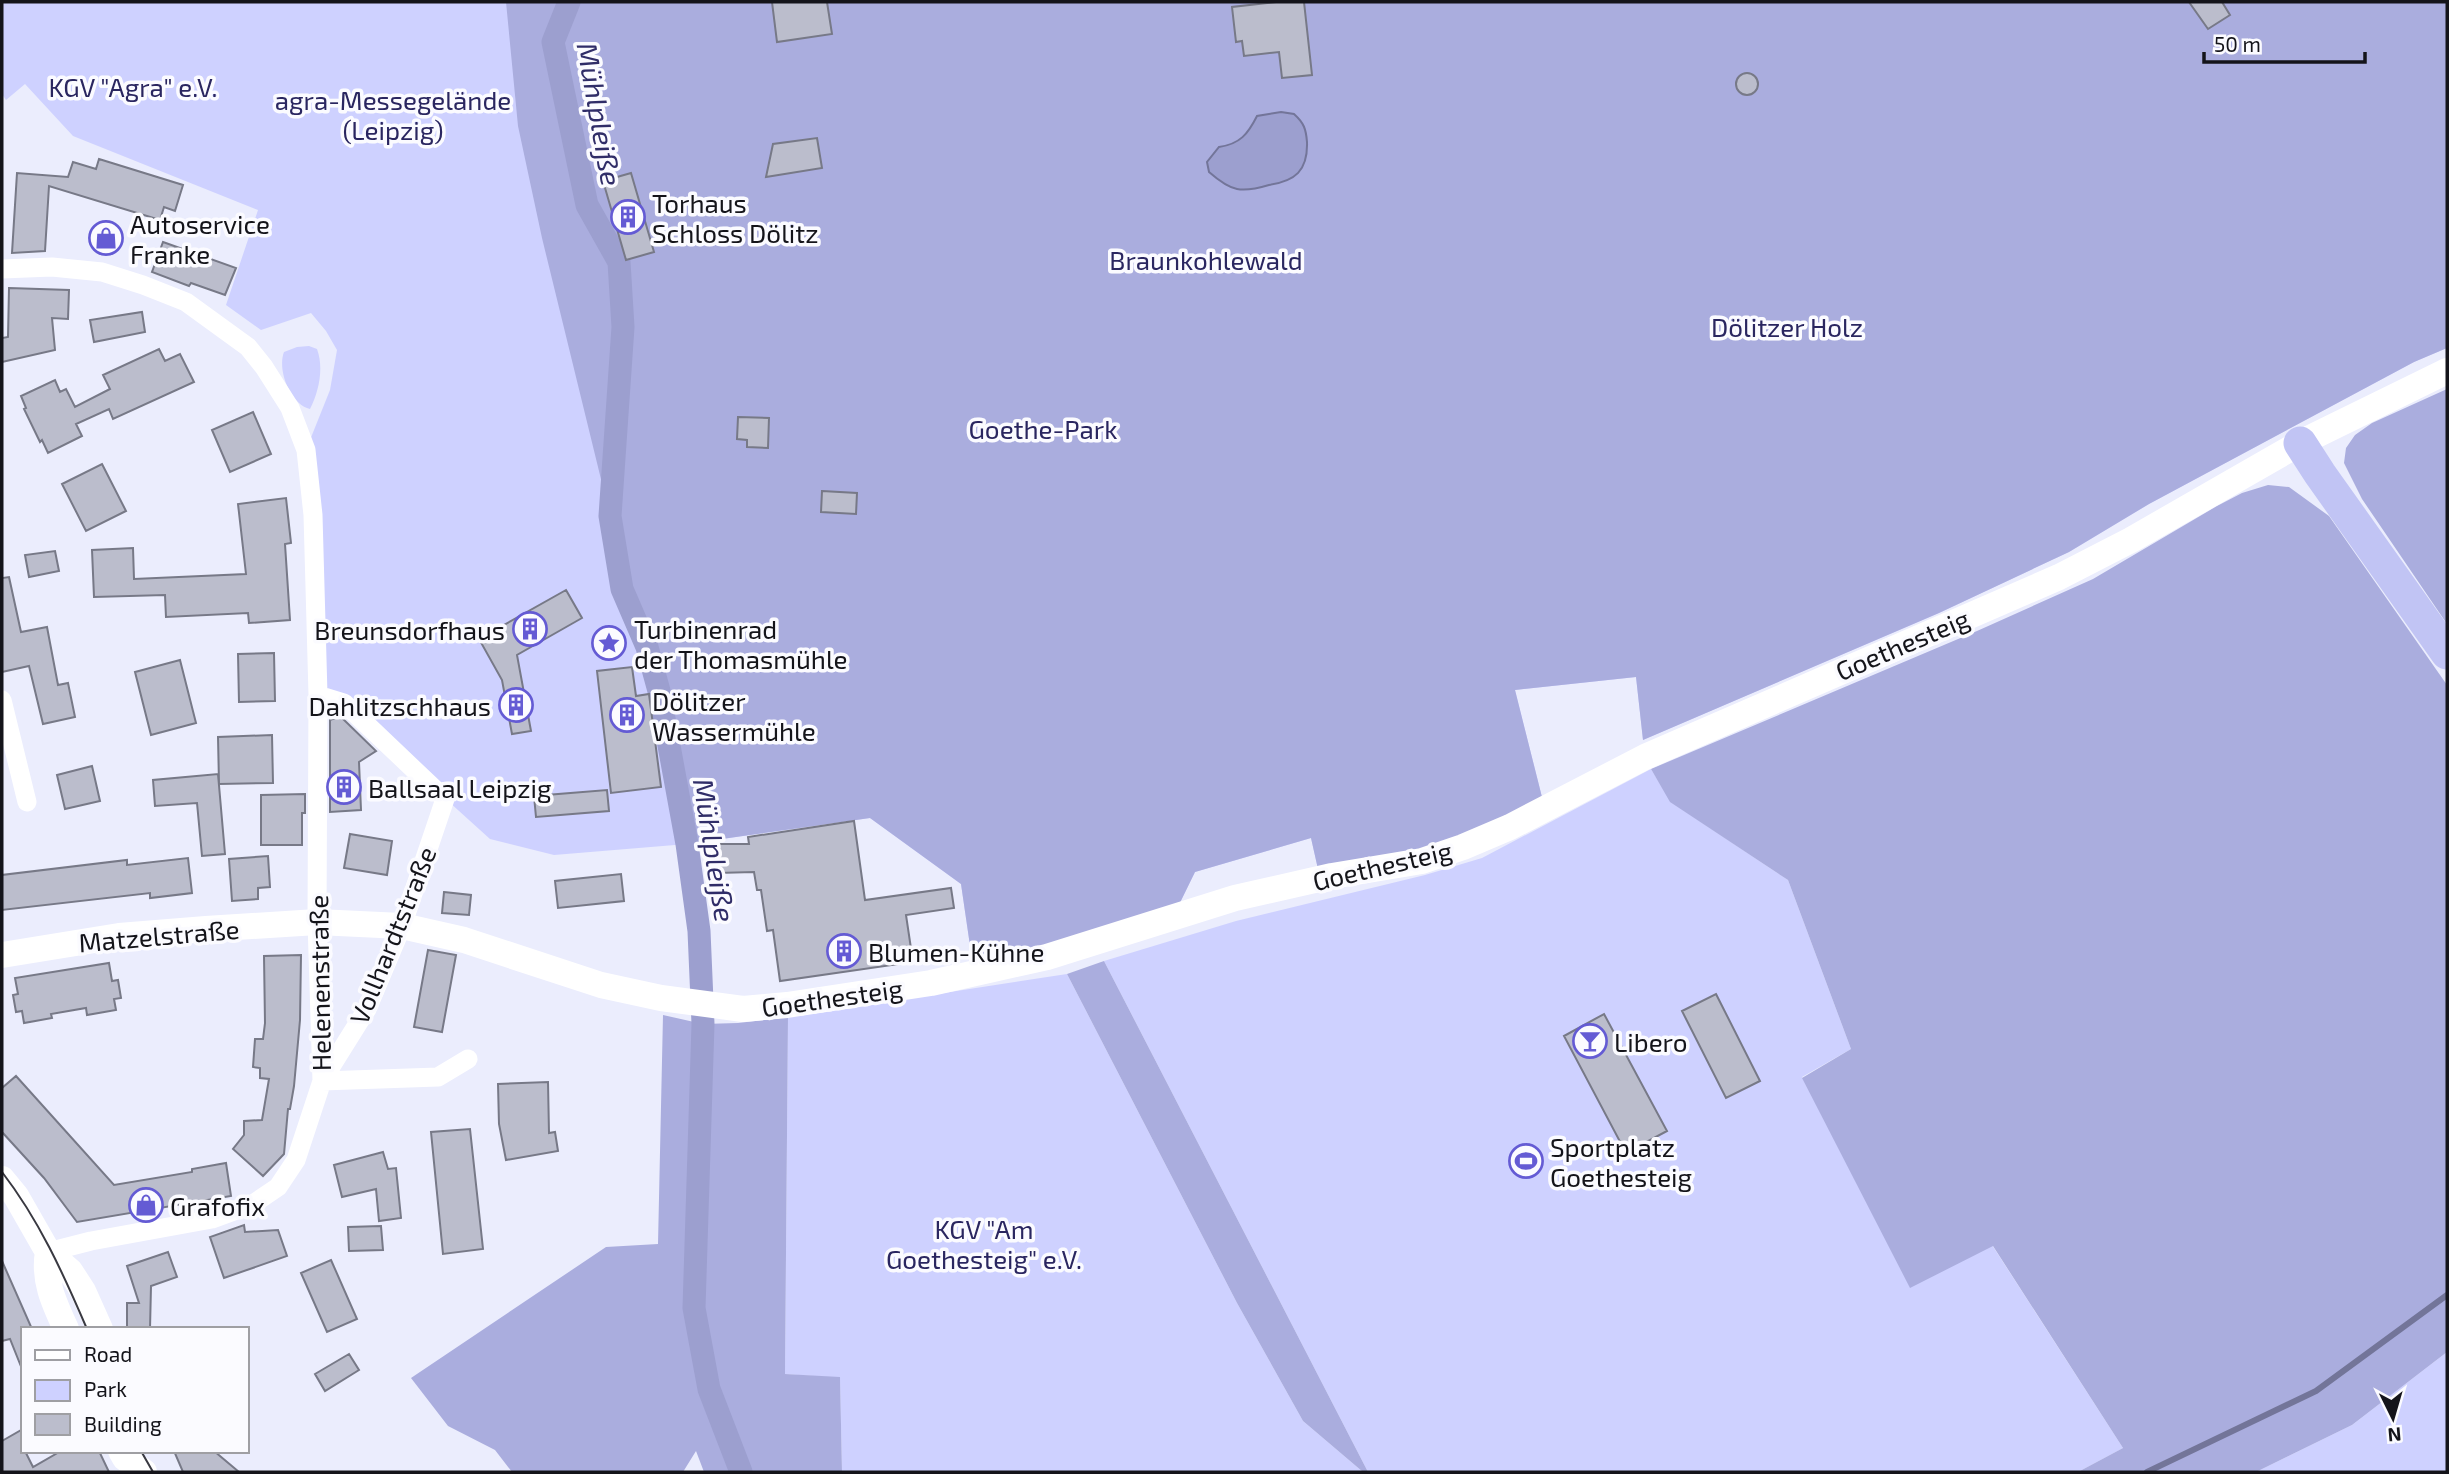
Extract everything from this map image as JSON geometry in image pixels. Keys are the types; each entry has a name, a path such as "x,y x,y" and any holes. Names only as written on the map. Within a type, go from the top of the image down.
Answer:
{"highway":[{"path":"2300,443 2447,653"}],"main road":[{"name":"Goethesteig","path":"317,922 402,926 464,940 601,985 661,998 743,1009 931,983 1047,957 1235,898 1332,876 1422,860 1510,827 1645,757 2059,577 2132,540 2300,443 2447,371"},
{"name":"Matzelstraße","path":"2,955 119,936 317,922"},
{"path":"2,1179 16,1196 48,1252 70,1271 83,1291 99,1327"},
{"path":"48,1252 47,1280 53,1303 65,1327"},
{"path":"122,1453 125,1458 146,1472 148,1453"}],"street":[{"name":"Helenenstraße","path":"2,269 52,267 102,272 186,302 248,347 290,408 306,450 313,515 318,695 317,922 322,1081 296,1160 278,1187 253,1204 212,1219 91,1241 48,1252"},
{"name":"Vollhardtstraße","path":"318,695 344,703 445,799 402,926 367,1009 322,1081"},
{"path":"2,700 6,745 27,802"},
{"path":"322,1081 438,1077 468,1059"}],"green space":[{"path":"2,2 2447,2 2447,348 2414,362 2149,504 2069,552 1939,613 1643,740 1636,677 1515,690 1545,809 1320,878 1311,838 1195,872 1173,917 974,973 961,884 870,818 687,844 554,855 490,839 375,735 318,695 306,450 330,390 337,350 311,313 261,330 226,305 258,210 73,136 25,84 6,100 2,94"},
{"path":"506,2 2447,2 2447,348 2414,362 2149,504 2069,552 1939,613 1643,740 1636,677 1515,690 1545,809 1510,827 1320,878 1311,838 1195,872 1173,917 974,973 961,884 870,818 687,844 659,691 647,647 622,589 610,516 542,238 518,126"},
{"path":"309,346 317,349 320,364 318,387 310,409 291,394 282,368 284,352"},
{"path":"2447,389 2447,624 2362,499 2344,463 2346,448 2355,435 2372,423"},
{"path":"2268,485 2289,487 2329,516 2447,685 2447,1352 2352,1425 2256,1472 2078,1472 2123,1448 1993,1246 1910,1288 1802,1078 1851,1049 1788,880 1670,802 1651,769 2093,579 2217,506 2242,493"},
{"name":"Sportplatz Goethesteig","path":"1651,769 1671,802 1788,880 1851,1049 1802,1077 1910,1287 1992,1245 2123,1448 2078,1472 1368,1472 1104,961 1236,921 1425,875 1482,858"},
{"path":"1104,961 1368,1472 1363,1472 1303,1421 1237,1303 1067,974"},
{"name":"KGV \"Am Goethesteig\" e.V.","path":"1067,974 1237,1303 1303,1421 1363,1472 842,1472 840,1378 785,1374 788,1017"},
{"path":"663,1015 703,1024 788,1017 785,1374 840,1377 842,1472 704,1472 696,1451 683,1472 512,1472 495,1450 448,1426 411,1378 606,1247 658,1244"},
{"path":"2447,1352 2447,1472 2256,1472 2352,1425"}],"shaded area":[{"path":"1281,112 1294,114 1305,130 1307,152 1298,173 1286,181 1245,190 1230,186 1209,172 1207,162 1219,147 1243,137 1257,116"}],"building":[{"path":"772,2 827,2 832,34 777,42"},
{"path":"1304,2 1312,75 1282,78 1279,52 1244,56 1242,41 1236,42 1232,7"},
{"path":"2189,2 2222,2 2230,15 2208,29"},
{"path":"1747,73 1755,76 1758,84 1755,92 1747,95 1739,92 1736,84 1739,76"},
{"path":"817,138 822,168 766,177 773,144"},
{"path":"99,159 183,185 175,211 164,207 160,220 49,186 45,251 12,253 17,173 68,177 73,162 96,169"},
{"name":"Torhaus Schloss Dölitz","path":"631,173 654,252 626,260 603,181"},
{"path":"163,242 236,268 225,295 191,283 189,286 152,272"},
{"path":"9,288 69,290 68,319 52,318 55,350 2,362 2,338 8,337"},
{"path":"142,312 145,332 94,342 90,320"},
{"path":"159,349 165,361 180,354 194,382 113,419 109,409 76,424 82,436 48,453 24,409 26,408 21,396 55,380 60,392 66,389 75,407 110,389 103,375"},
{"path":"253,412 271,454 230,472 212,430"},
{"path":"738,417 769,418 768,448 747,447 747,440 737,439"},
{"path":"102,464 126,511 86,531 62,484"},
{"path":"822,491 857,493 856,514 821,512"},
{"path":"286,498 291,543 285,544 290,620 249,623 248,613 166,617 165,595 94,597 92,550 133,548 134,579 246,574 238,504"},
{"path":"55,551 59,571 29,577 25,555"},
{"path":"9,577 21,632 47,627 58,685 68,683 75,717 43,724 29,666 2,672 2,578"},
{"name":"Breunsdorfhaus","path":"566,590 582,618 517,655 531,731 512,734 502,680 479,639"},
{"path":"274,653 275,701 239,702 238,654"},
{"path":"180,660 196,723 151,735 135,672"},
{"name":"Dölitzer Wassermühle","path":"632,667 636,696 649,694 661,787 611,793 597,671"},
{"path":"340,716 376,751 359,762 361,810 330,812 330,720"},
{"path":"272,735 273,783 219,784 218,737"},
{"path":"92,766 100,801 65,809 57,775"},
{"path":"218,774 225,854 202,856 197,803 155,806 153,780"},
{"path":"607,790 609,811 536,817 534,796"},
{"path":"305,794 302,845 261,845 261,795"},
{"path":"854,821 865,900 951,888 954,908 906,915 913,962 780,981 773,930 767,931 761,890 757,890 754,872 717,873 717,844 749,844 748,837"},
{"path":"350,834 392,841 387,875 344,868"},
{"path":"268,856 270,887 258,888 258,899 232,901 229,859"},
{"path":"188,858 192,893 150,898 150,893 2,910 2,875 127,860 127,865"},
{"path":"621,874 624,901 558,908 555,881"},
{"path":"444,892 471,895 469,915 442,913"},
{"path":"428,950 456,955 442,1032 414,1027"},
{"path":"301,955 300,1020 284,1154 263,1176 233,1149 244,1135 244,1121 262,1120 269,1079 260,1078 260,1068 253,1067 255,1039 263,1039 265,1023 264,956"},
{"path":"109,963 112,981 118,980 121,998 114,999 116,1010 87,1015 86,1008 51,1014 52,1018 24,1023 22,1011 16,1012 13,995 18,994 15,978"},
{"path":"1716,994 1760,1081 1726,1098 1682,1011"},
{"path":"1604,1014 1667,1131 1626,1153 1564,1036"},
{"path":"16,1076 114,1185 192,1172 192,1169 226,1163 231,1196 77,1222 44,1178 2,1132 2,1088"},
{"path":"548,1082 549,1133 555,1132 558,1151 506,1160 499,1124 498,1084"},
{"path":"470,1129 483,1249 443,1254 431,1132"},
{"path":"383,1152 388,1169 396,1168 401,1218 379,1221 376,1189 342,1197 334,1165"},
{"path":"244,1225 245,1232 278,1230 287,1256 224,1278 210,1237"},
{"path":"381,1226 383,1250 349,1251 348,1227"},
{"path":"168,1252 177,1277 151,1286 150,1327 127,1327 127,1303 139,1303 127,1266"},
{"path":"331,1260 357,1319 327,1332 301,1273"},
{"path":"2,1261 31,1327 21,1327 21,1366 10,1339 2,1341"},
{"path":"349,1354 359,1370 325,1391 315,1374"},
{"path":"21,1430 21,1453 26,1453 33,1467 58,1453 100,1453 109,1472 2,1472 2,1441"},
{"path":"175,1453 216,1453 239,1472 183,1472"}],"waterway":[{"name":"Mühlpleiße","path":"569,2 553,42 587,205 619,262 623,327 610,516 622,589 647,647 659,691 687,844 699,931 703,1024 694,1308 709,1389 741,1472"},
{"path":"2147,1472 2316,1391 2447,1295"}],"tram line":[{"path":"2,1172 39,1228 86,1327"},
{"path":"142,1453 153,1472"}],"place":[{"name":"Torhaus Schloss Dölitz","path":"628,217"},
{"name":"Autoservice Franke","path":"106,238"},
{"name":"Breunsdorfhaus","path":"530,629"},
{"name":"Turbinenrad der Thomasmühle","path":"609,643"},
{"name":"Dahlitzschhaus","path":"516,705"},
{"name":"Dölitzer Wassermühle","path":"627,715"},
{"name":"Ballsaal Leipzig","path":"344,787"},
{"name":"Blumen-Kühne","path":"844,951"},
{"name":"Libero","path":"1590,1041"},
{"name":"Sportplatz Goethesteig","path":"1526,1161"},
{"name":"Grafofix","path":"146,1205"}],"park label":[{"name":"KGV \"Agra\" e.V.","path":"133,86"},
{"name":"agra-Messegelände (Leipzig)","path":"393,114"},
{"name":"Braunkohlewald","path":"1206,259"},
{"name":"Dölitzer Holz","path":"1787,326"},
{"name":"Goethe-Park","path":"1043,428"}]}
